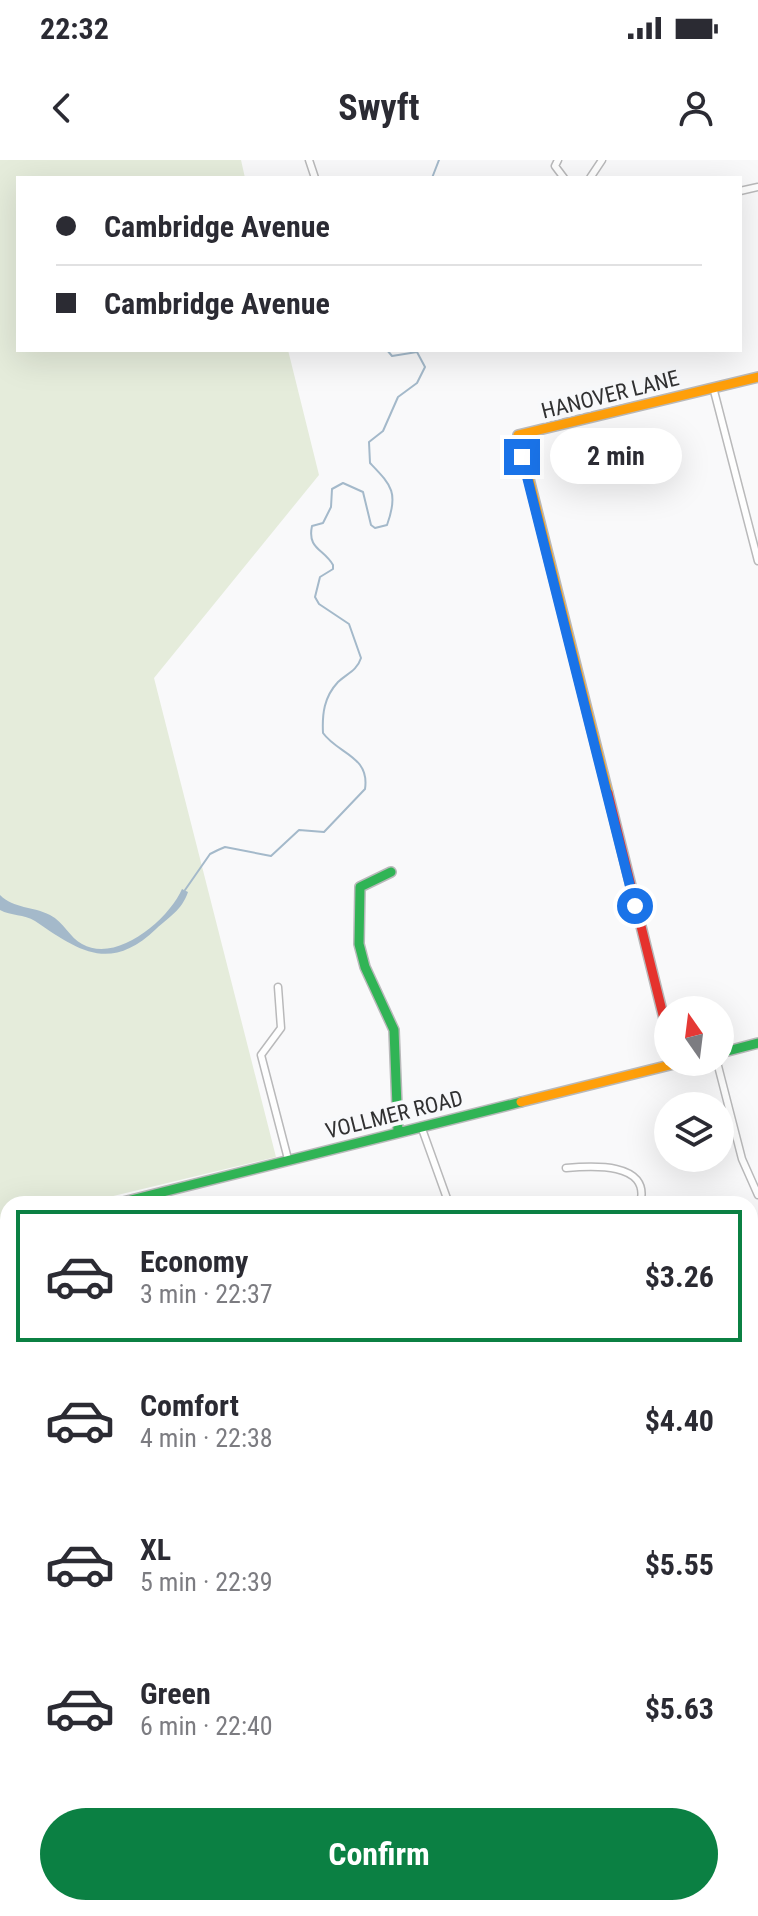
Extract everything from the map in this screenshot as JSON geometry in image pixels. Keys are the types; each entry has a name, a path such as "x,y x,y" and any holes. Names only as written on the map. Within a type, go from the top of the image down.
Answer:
{"street":[{"name":"HANOVER LANE","path":"658,996 518,435 758,377"},
{"path":"713,387 758,561"},
{"path":"391,872 360,887 357,900 359,944 365,967 394,1030 398,1132"},
{"path":"278,987 281,1028 261,1055 288,1159"},
{"path":"734,1049 758,1043"},
{"name":"VOLLMER ROAD","path":"146,1196 654,1069"},
{"path":"721,1076 742,1159 758,1195"},
{"path":"421,1126 446,1196"},
{"path":"566,1168 601,1165 622,1169 635,1179 642,1196"},
{"path":"0,1335 0,1350"}],"green space":[{"path":"0,160 241,160 245,176 16,176 16,352 288,352 319,475 154,678 276,1157 113,1196 0,1196"}],"water":[{"path":"182,889 188,892 170,917 139,943 109,954 80,948 31,919 0,910 0,895 11,903 50,915 82,944 96,949 111,948 126,943 154,925"}],"waterway":[{"path":"433,176 439,160"},
{"path":"389,352 392,356 417,352"},
{"path":"185,890 210,854 225,847 271,856 299,830 324,832 365,789 363,769 358,762 323,733 324,712 330,694 361,658 349,624 319,604 315,597 320,577 333,569 333,565 314,544 311,534 312,526 323,523 331,507 332,489 343,483 363,492 371,525 375,528 387,525 391,514 391,490 370,463 369,442 383,431 398,397 417,383 425,367 417,352"}],"traffic: fast":[{"path":"391,872 360,887 359,944 365,967 394,1030 398,1132"},
{"path":"734,1049 758,1043"},
{"path":"147,1196 521,1102"}],"traffic: slow":[{"path":"608,793 518,435 758,377"},
{"path":"521,1102 654,1069"}],"traffic: jam":[{"path":"608,793 658,996"}],"route":[{"path":"522,457 635,906"}]}
